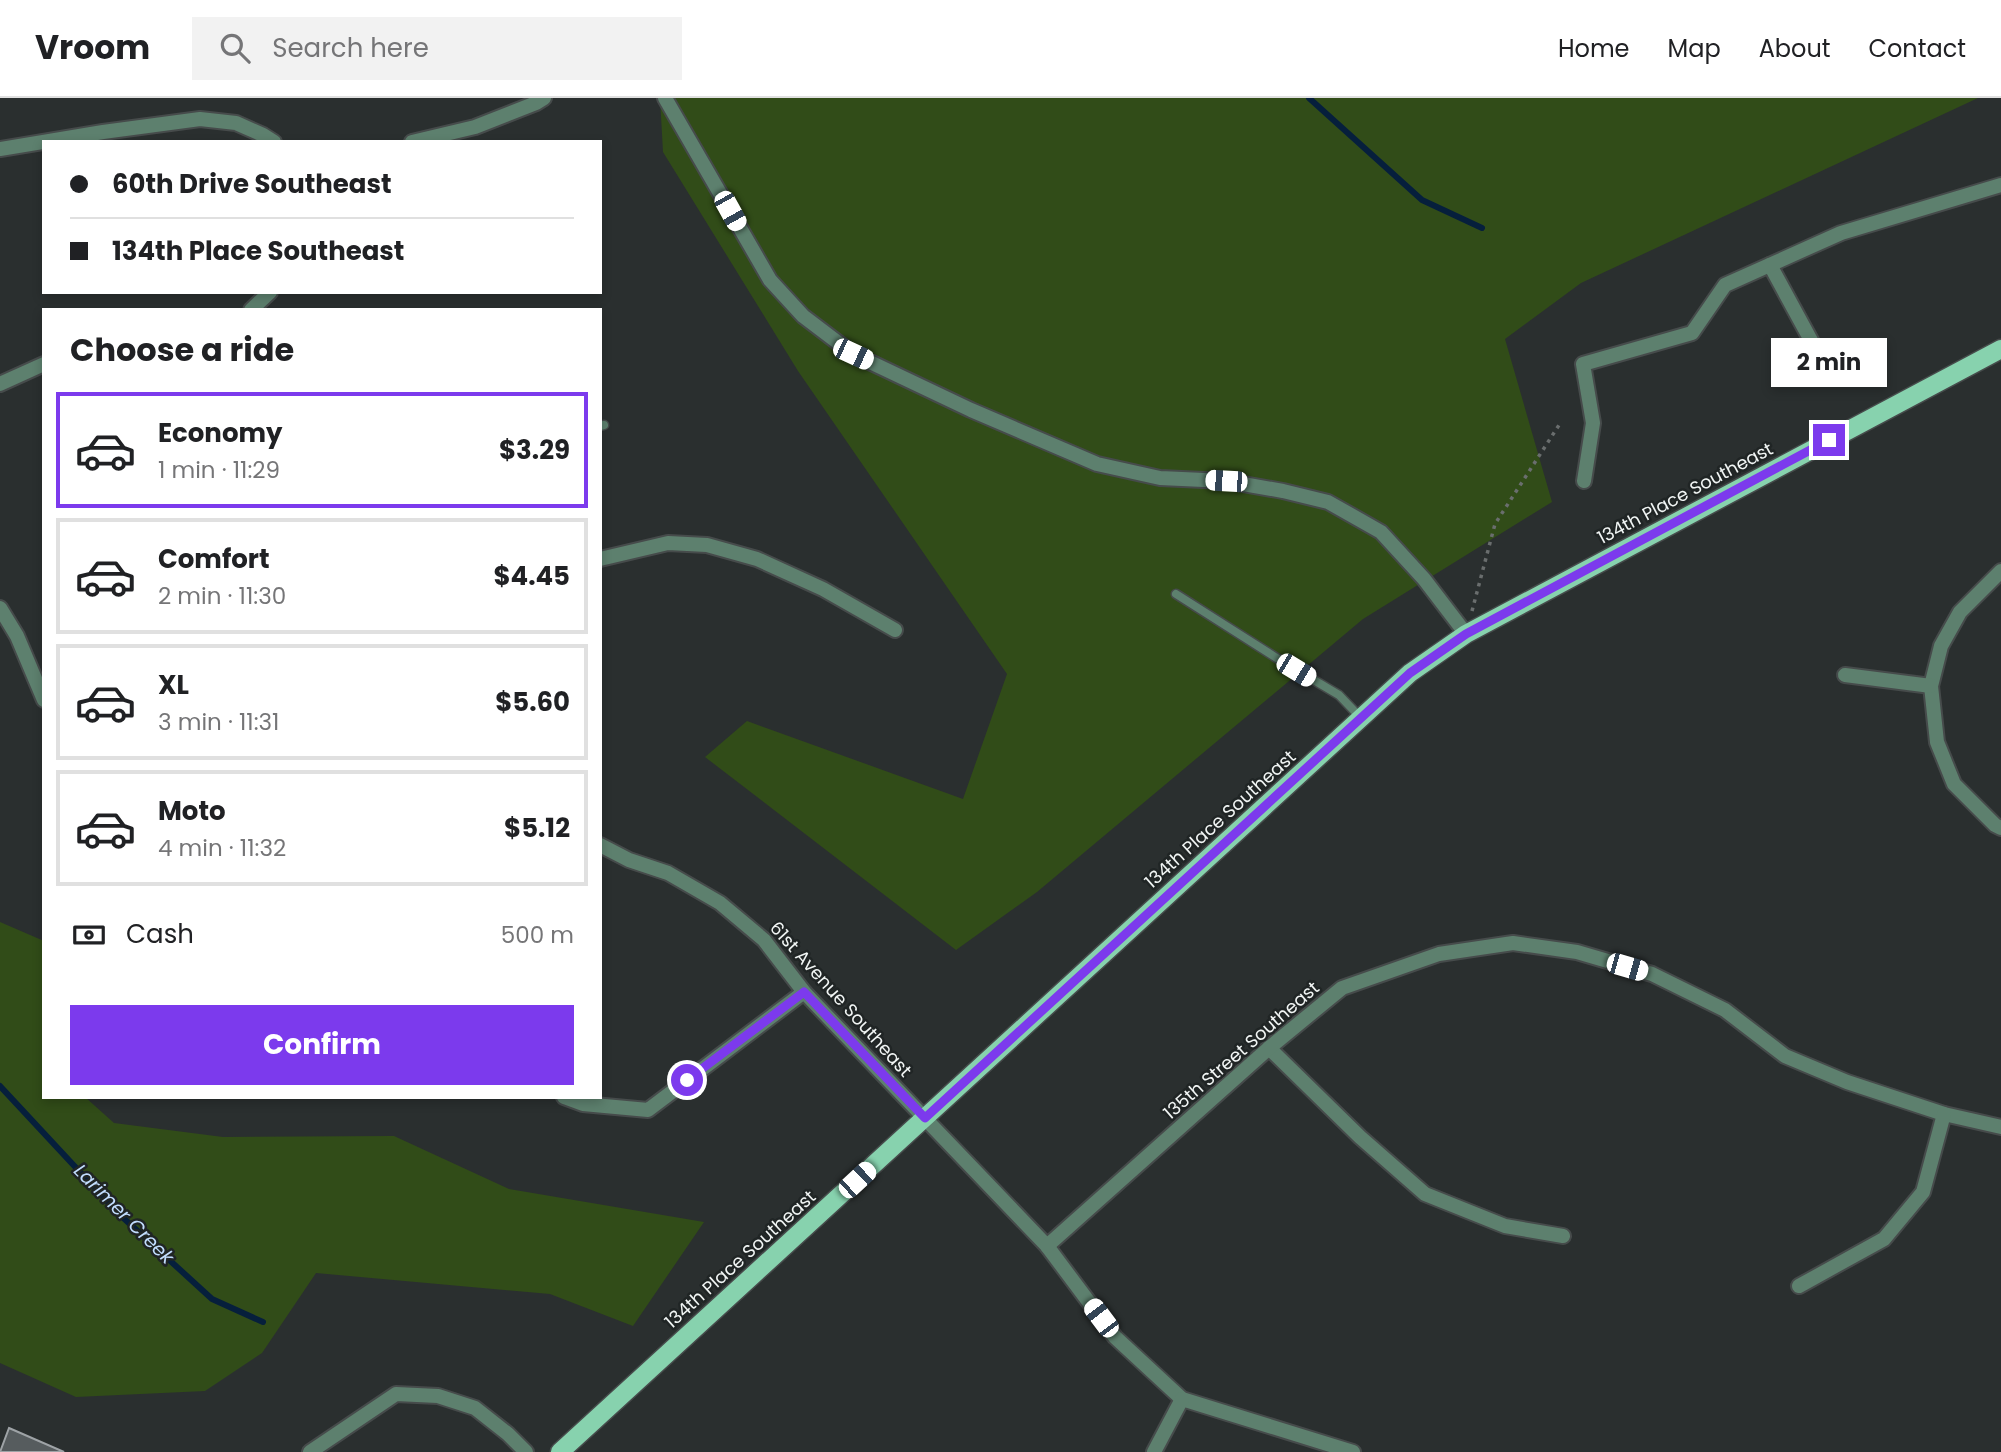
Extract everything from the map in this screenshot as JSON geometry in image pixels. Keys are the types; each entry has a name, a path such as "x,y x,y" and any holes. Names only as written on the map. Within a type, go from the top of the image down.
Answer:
{"main road":[{"name":"134th Place Southeast","path":"560,1452 1410,673 1466,634 2001,349"}],"street":[{"path":"420,140 475,127 544,98"},
{"path":"665,98 770,280 803,316 853,354 971,410 1097,464 1160,478 1226,481 1328,502 1381,532 1424,579 1466,634"},
{"path":"55,140 200,119 236,123 271,140"},
{"path":"0,149 42,142"},
{"path":"1584,481 1593,423 1583,365 1692,333 1725,285 1841,233 2001,185"},
{"path":"1770,265 1820,357"},
{"path":"253,308 268,294"},
{"path":"0,384 42,365"},
{"path":"602,559 668,543 707,545 757,559 823,589 895,630"},
{"path":"2001,571 1960,612 1941,646 1931,686 1937,742 1954,784 2001,828"},
{"path":"0,608 17,636 42,695"},
{"path":"1845,675 1931,686"},
{"name":"61st Avenue Southeast","path":"602,846 629,860 668,873 720,903 764,940 804,992 1047,1246 1115,1337 1182,1398 1353,1452"},
{"name":"135th Street Southeast","path":"1047,1246 1269,1048 1342,988 1439,954 1513,943 1577,953 1652,974 1725,1010 1785,1056 1847,1082 1944,1114 2001,1127"},
{"path":"569,1099 583,1104 648,1110 804,992"},
{"path":"1269,1048 1360,1137 1425,1194 1505,1226 1563,1237"},
{"path":"1799,1286 1884,1239 1923,1192 1944,1114"},
{"path":"310,1452 396,1394 438,1396 475,1408 526,1452"},
{"path":"1154,1452 1182,1398"}],"lane":[{"path":"1176,594 1339,695 1361,718"}],"path":[{"path":"1466,634 1495,524 1561,422"}],"green space":[{"path":"660,98 1978,98 1581,283 1505,339 1552,502 1363,619 1037,892 956,950 705,757 747,721 963,799 1007,674 798,371 663,152"},
{"path":"0,922 42,940 42,1099 87,1099 114,1123 223,1137 394,1136 509,1189 704,1222 633,1326 550,1294 316,1273 262,1353 205,1391 76,1397 0,1363"}],"building":[{"path":"9,1428 64,1452 0,1452"}],"waterway":[{"path":"1309,98 1422,200 1482,228"},
{"name":"Larimer Creek","path":"0,1086 119,1214 212,1299 263,1322"}],"route":[{"path":"687,1080 804,992 925,1118 1410,673 1466,634 1829,440"}]}
